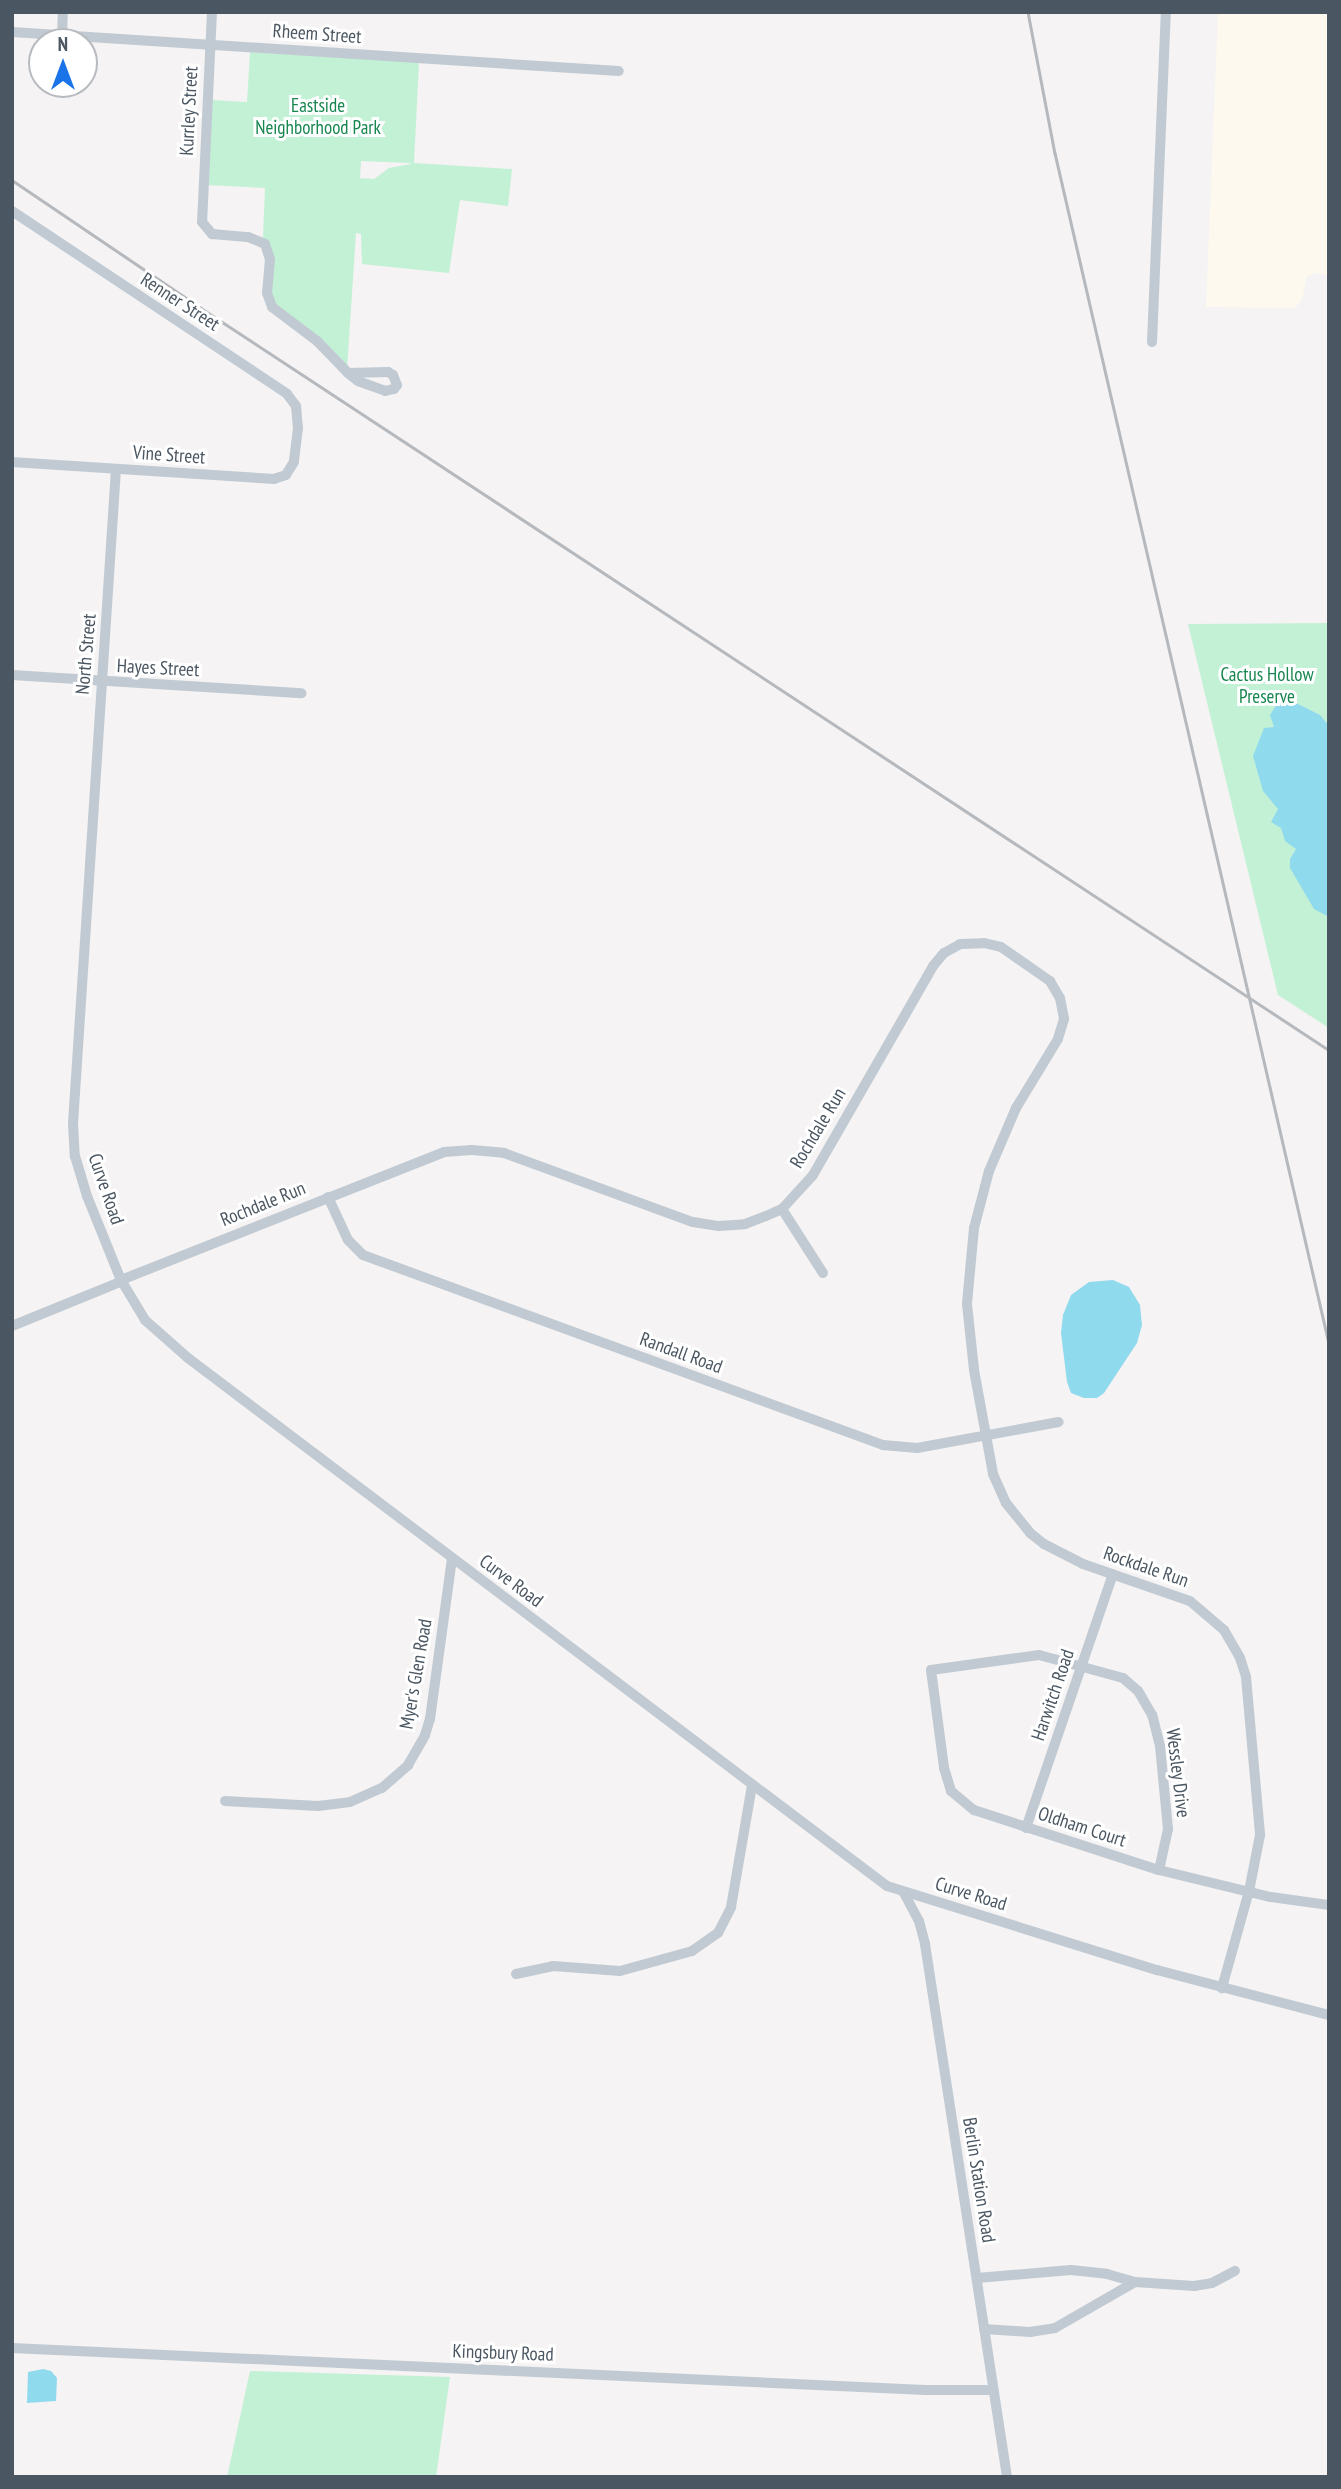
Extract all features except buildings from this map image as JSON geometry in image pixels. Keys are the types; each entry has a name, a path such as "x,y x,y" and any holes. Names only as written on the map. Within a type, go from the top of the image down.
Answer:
{"street":[{"name":"Kurrley Street","path":"212,12 201,212 205,228 212,234 257,239 269,250 268,301 278,313 317,341 348,373"},
{"path":"1152,342 1165,12"},
{"name":"Rheem Street","path":"98,38 620,71"},
{"name":"Renner Street","path":"12,211 287,394 296,406 297,441"},
{"name":"Vine Street","path":"12,462 280,478 294,462 297,441"},
{"name":"North Street","path":"91,842 116,469"},
{"name":"Hayes Street","path":"12,675 301,693"},
{"name":"Curve Road","path":"91,842 73,1139 78,1171 122,1281 141,1314 165,1339 887,1886 1222,1988 1329,2015"},
{"name":"Rochdale Run","path":"12,1326 444,1152 472,1150 504,1153 693,1222 719,1226 745,1224 782,1209 813,1175 933,966 944,953 960,944 984,943 1002,947 1050,981 1060,998 1063,1019 1058,1039 1011,1121 989,1171 974,1228 967,1304 974,1370"},
{"name":"Randall Road","path":"328,1197 348,1240 363,1255 832,1427 901,1448 1059,1422"},
{"path":"782,1209 823,1273"},
{"name":"Rockdale Run","path":"974,1370 999,1489 1006,1503 1030,1533 1059,1554 1169,1591 1199,1607 1224,1630 1240,1658 1246,1676 1260,1835 1249,1891 1222,1988"},
{"name":"Myer's Glen Road","path":"225,1801 318,1806 350,1802 382,1788 408,1765 425,1735 430,1719 452,1558"},
{"name":"Harwitch Road","path":"1026,1828 1113,1574"},
{"name":"Wessley Drive","path":"931,1670 1039,1655 1123,1678 1138,1691 1152,1715 1160,1746 1168,1829 1159,1870"},
{"name":"Oldham Court","path":"931,1670 944,1768 951,1791 974,1810 1159,1870 1293,1902 1329,1905"},
{"path":"516,1974 553,1966 620,1971 692,1951 719,1933 731,1907 752,1786"},
{"name":"Berlin Station Road","path":"904,1893 919,1921 925,1944 1007,2477"},
{"path":"976,2278 1071,2270 1107,2274 1135,2282 1194,2286 1212,2283 1235,2271"},
{"path":"984,2329 1030,2332 1055,2328 1135,2282"},
{"name":"Kingsbury Road","path":"12,2348 925,2390 993,2390"}],"shaded area":[{"path":"1218,12 1329,12 1329,276 1316,273 1307,276 1302,300 1295,308 1206,307"}],"green space":[{"name":"Eastside Neighborhood Park","path":"250,52 419,62 414,163 512,169 508,206 460,200 449,273 362,264 361,234 356,233 347,369 272,300 263,238 265,188 206,185 211,100 247,102","holes":["361,161 410,163 389,168 374,179 360,178"]},
{"name":"Cactus Hollow Preserve","path":"1329,623 1329,1028 1278,995 1188,624"},
{"path":"250,2371 450,2377 436,2477 227,2477"}],"water":[{"path":"1282,696 1320,715 1329,726 1329,917 1314,909 1290,868 1290,859 1296,849 1285,841 1281,828 1271,822 1278,809 1263,791 1253,756 1264,728 1274,727 1270,715"},
{"path":"1113,1280 1129,1287 1140,1305 1142,1325 1137,1343 1104,1393 1097,1398 1084,1398 1071,1393 1067,1382 1061,1333 1063,1315 1071,1295 1089,1282"},
{"path":"43,2369 51,2371 57,2378 56,2401 27,2403 28,2372"}],"railway":[{"path":"1028,12 1055,153 1329,1344"},
{"path":"12,180 201,308 1329,1050"}]}
